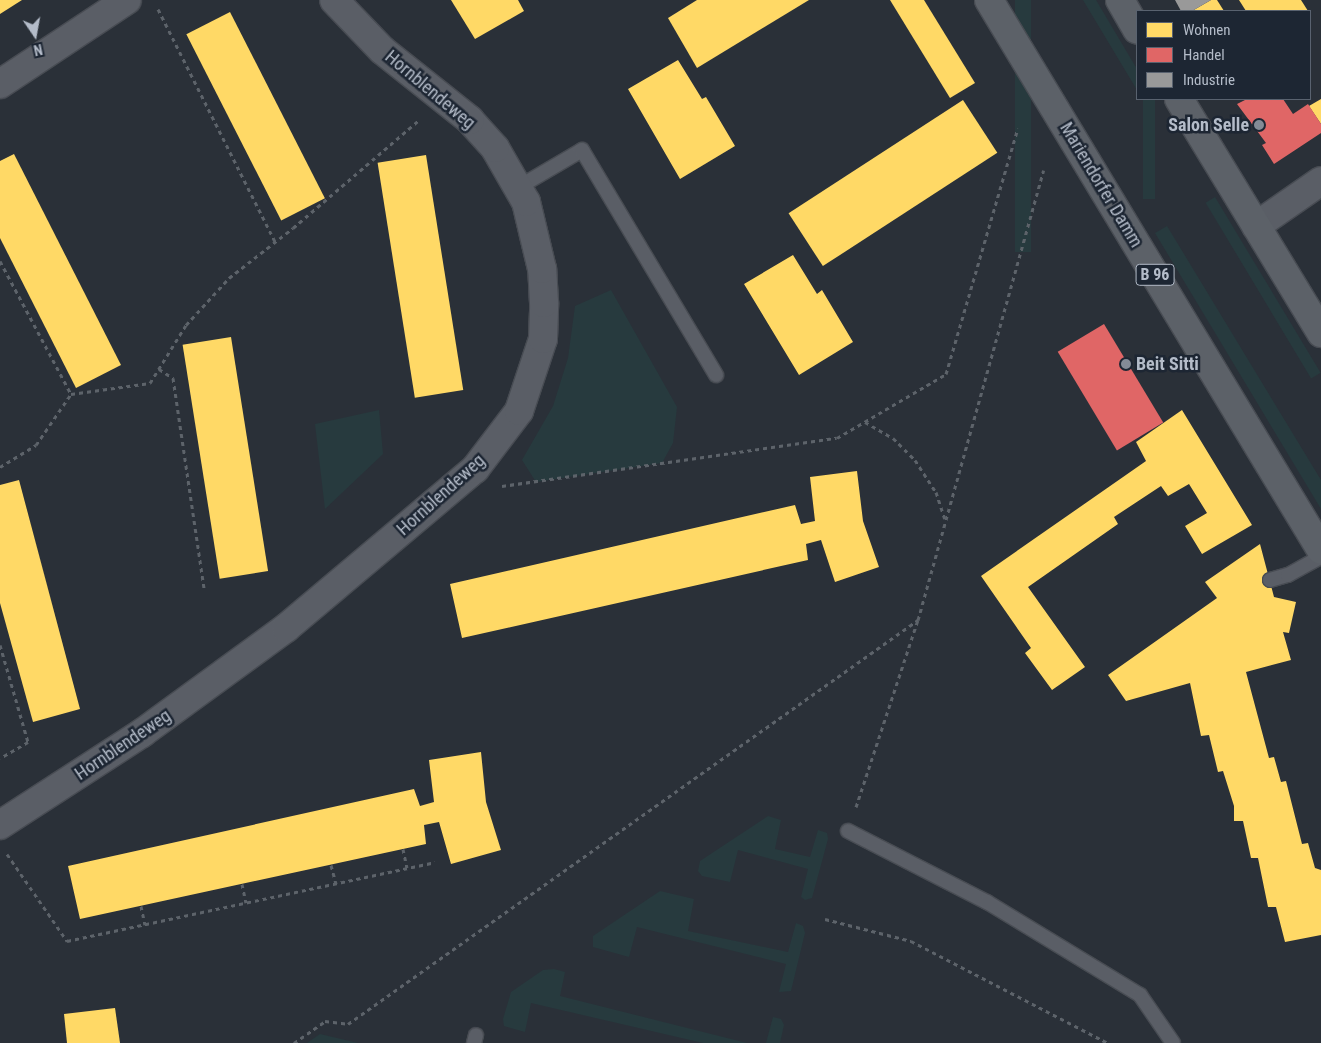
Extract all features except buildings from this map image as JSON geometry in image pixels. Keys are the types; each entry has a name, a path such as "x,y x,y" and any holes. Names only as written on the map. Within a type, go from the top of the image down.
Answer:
{"main road":[{"name":"Mariendorfer Damm","path":"989,0 1321,550"},
{"path":"1120,0 1136,27"},
{"path":"1180,100 1321,333"}],"street":[{"path":"0,84 127,0"},
{"name":"Hornblendeweg","path":"0,825 142,734 286,628 475,469 499,440 519,411 543,339 542,269 536,234 518,186 495,148 470,120 382,50 334,0"},
{"path":"1256,226 1321,181"}],"lane":[{"path":"518,186 582,150 716,375"},
{"path":"1270,580 1288,575 1321,558"},
{"path":"848,831 987,902 1140,995 1173,1043"}],"path":[{"path":"158,9 275,242"},
{"path":"0,467 36,445 71,394 150,383 192,318 229,278 275,242 428,112"},
{"path":"500,486 837,438 946,374 1018,128"},
{"path":"848,831 918,620 1044,170"},
{"path":"0,261 71,394"},
{"path":"159,369 173,378 204,590"},
{"path":"864,422 893,438 915,460 936,492 946,520"},
{"path":"294,1043 325,1021 348,1024 918,620"},
{"path":"0,645 28,742 0,758"},
{"path":"403,849 407,868"},
{"path":"7,854 67,941 435,862"},
{"path":"331,864 336,884"},
{"path":"242,884 246,903"},
{"path":"141,906 145,924"},
{"path":"825,919 911,941 1108,1043"}],"green space":[{"path":"1015,0 1031,0 1031,252 1015,252"},
{"path":"1083,0 1096,0 1136,67 1136,88"},
{"path":"1143,100 1155,100 1155,199 1143,199"},
{"path":"1215,197 1321,373 1311,378 1206,203"},
{"path":"1167,226 1321,480 1321,509 1155,233"},
{"path":"611,290 677,407 673,443 662,463 536,482 522,460 553,406 568,358 575,306"},
{"path":"379,410 383,454 325,509 315,424"},
{"path":"768,816 781,820 775,849 810,857 818,830 827,833 828,839 812,898 805,900 801,897 808,869 738,850 730,882 702,876 698,871 700,861"},
{"path":"660,891 694,899 688,931 788,952 796,923 803,926 805,933 791,991 779,992 786,964 637,927 629,957 593,947 593,936"},
{"path":"554,969 565,972 560,996 747,1043 703,1043 531,1003 525,1032 504,1026 503,1019 511,992 543,970"},
{"path":"773,1017 781,1019 784,1025 780,1043 766,1043"},
{"path":"320,1034 358,1043 307,1043"}],"place":[{"name":"Salon Selle","path":"1259,125"},
{"name":"Beit Sitti","path":"1126,364"}]}
